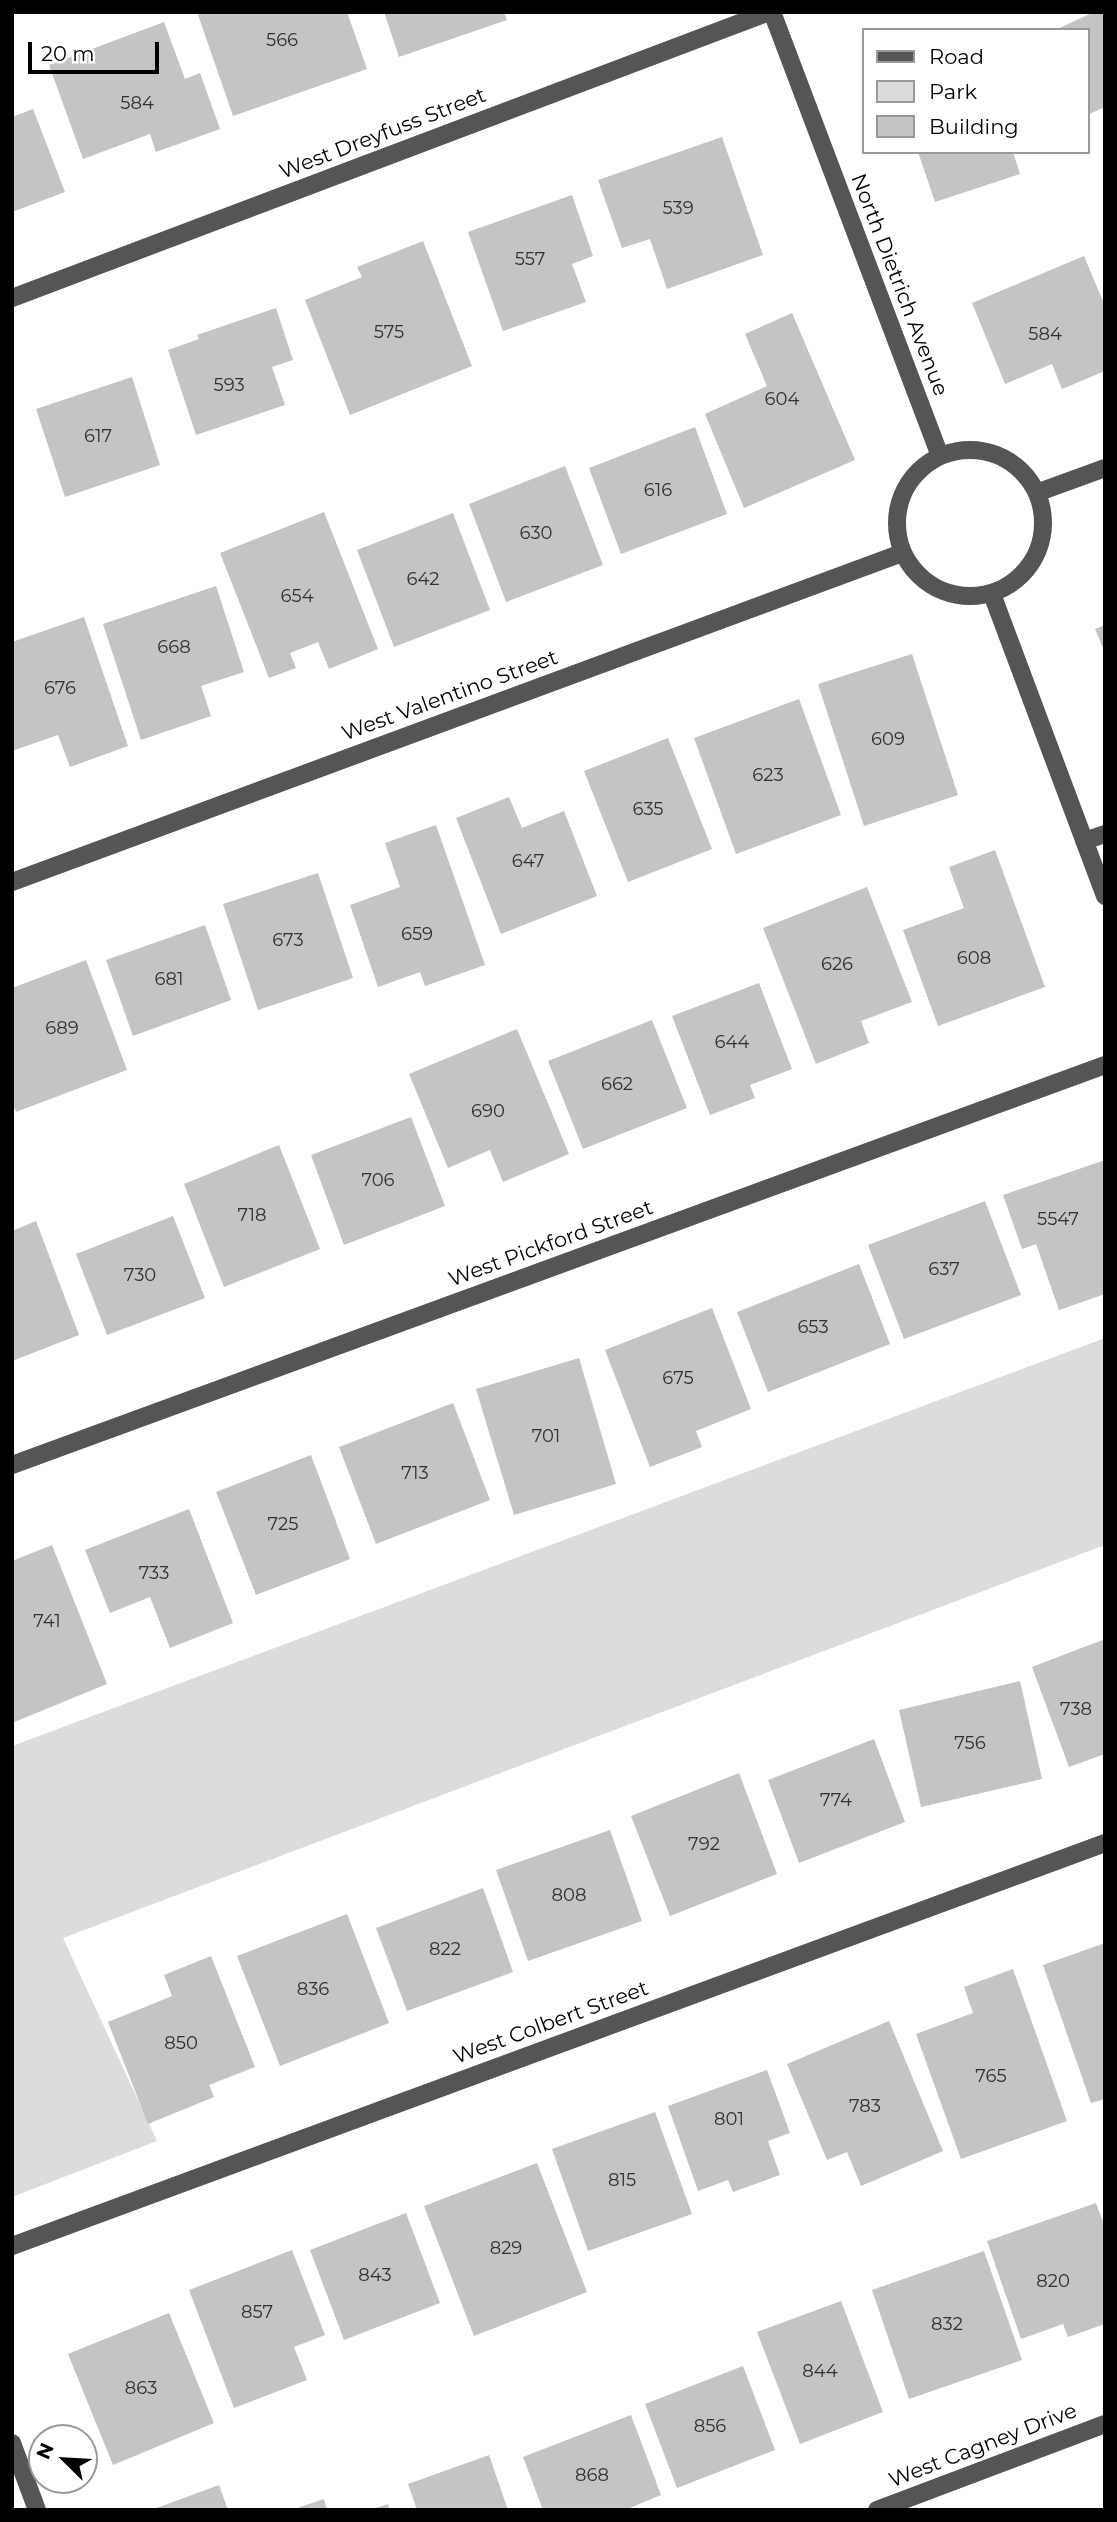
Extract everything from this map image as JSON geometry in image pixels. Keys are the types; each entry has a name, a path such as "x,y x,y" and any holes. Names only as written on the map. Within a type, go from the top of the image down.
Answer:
{"street":[{"name":"West Dreyfuss Street","path":"12,298 771,12"},
{"name":"North Dietrich Avenue","path":"771,12 940,456"},
{"path":"969,448 998,453 1022,469 1039,492 1045,522 1040,550 1024,574 992,594 972,597 943,592 919,577 902,553 896,524 901,496 917,471 940,456 969,448"},
{"path":"1039,492 1105,468"},
{"name":"West Valentino Street","path":"12,882 902,553"},
{"path":"992,594 1105,895"},
{"path":"1084,841 1105,834"},
{"name":"West Pickford Street","path":"12,1465 1105,1065"},
{"name":"West Colbert Street","path":"12,2246 1105,1843"},
{"name":"West Cagney Drive","path":"877,2510 1105,2424"},
{"path":"12,2443 37,2510"}],"green space":[{"path":"1105,1338 1105,1545 63,1938 157,2141 12,2197 12,1746"}],"building":[{"path":"197,12 347,12 367,69 233,116"},
{"path":"384,12 504,12 507,20 399,57"},
{"path":"1094,12 1105,12 1105,107 1089,114 1089,28 1059,28"},
{"path":"164,22 185,79 200,73 220,129 156,152 150,134 83,159 49,65"},
{"path":"33,109 65,192 12,212 12,117"},
{"path":"722,137 763,255 667,289 650,239 622,248 598,180"},
{"path":"919,154 1014,154 1020,174 935,202"},
{"path":"572,195 593,256 572,264 586,302 503,331 468,232"},
{"path":"423,241 472,366 350,415 305,300 362,277 357,267"},
{"path":"1084,256 1105,306 1105,371 1062,389 1052,364 1005,384 972,303"},
{"path":"276,308 293,360 272,367 285,405 196,435 168,350 199,339 197,335"},
{"path":"792,313 855,460 744,508 705,414 767,386 745,334"},
{"path":"132,377 160,465 65,497 36,409"},
{"path":"695,427 727,514 621,554 589,468"},
{"path":"565,466 603,565 506,602 469,504"},
{"path":"324,512 378,649 329,669 318,642 290,653 296,668 269,678 220,553"},
{"path":"453,513 490,610 394,647 357,550"},
{"path":"216,586 244,672 201,686 211,716 141,740 103,624"},
{"path":"84,617 128,746 70,767 58,735 12,751 12,642"},
{"path":"1105,625 1105,653 1095,629"},
{"path":"912,654 958,795 864,826 818,684"},
{"path":"799,699 841,815 736,854 694,738"},
{"path":"668,738 712,849 628,882 584,771"},
{"path":"509,797 522,828 564,811 597,896 501,934 456,818"},
{"path":"436,825 485,965 425,986 420,972 378,987 350,905 400,887 385,843"},
{"path":"995,850 1045,987 938,1026 903,930 964,908 949,867"},
{"path":"318,873 353,978 258,1010 223,904"},
{"path":"867,887 912,1002 861,1021 869,1043 816,1064 763,928"},
{"path":"205,925 231,1000 133,1036 106,960"},
{"path":"86,960 127,1070 16,1112 12,1102 12,988"},
{"path":"759,983 792,1069 750,1085 755,1098 710,1115 672,1016"},
{"path":"652,1020 687,1108 583,1149 548,1061"},
{"path":"517,1029 569,1154 503,1182 490,1150 448,1168 409,1074"},
{"path":"411,1117 445,1206 344,1245 311,1155"},
{"path":"279,1145 320,1249 224,1287 184,1184"},
{"path":"1105,1160 1105,1294 1059,1310 1036,1244 1022,1249 1003,1195"},
{"path":"985,1201 1021,1295 904,1339 868,1245"},
{"path":"173,1216 205,1298 107,1335 76,1254"},
{"path":"36,1221 79,1335 12,1361 12,1231"},
{"path":"859,1264 890,1344 768,1392 737,1312"},
{"path":"712,1308 751,1409 696,1431 702,1447 650,1467 605,1350"},
{"path":"579,1358 616,1484 514,1515 476,1389"},
{"path":"453,1403 490,1500 376,1544 339,1447"},
{"path":"311,1455 350,1559 256,1595 216,1492"},
{"path":"189,1509 233,1623 170,1648 150,1597 110,1613 85,1550"},
{"path":"52,1545 107,1684 12,1723 12,1561"},
{"path":"1105,1639 1105,1754 1069,1767 1032,1667"},
{"path":"1020,1681 1042,1779 921,1807 899,1710"},
{"path":"874,1739 905,1822 799,1863 768,1780"},
{"path":"739,1773 777,1874 670,1916 631,1816"},
{"path":"610,1830 642,1921 528,1961 496,1870"},
{"path":"483,1888 513,1972 407,2011 376,1928"},
{"path":"347,1914 389,2023 280,2066 237,1956"},
{"path":"1105,1943 1105,2099 1091,2103 1043,1965"},
{"path":"211,1956 255,2067 209,2085 214,2097 148,2124 108,2022 172,1996 164,1975"},
{"path":"1013,1969 1067,2121 961,2159 916,2034 973,2013 964,1987"},
{"path":"889,2021 943,2151 861,2186 847,2152 827,2160 787,2064"},
{"path":"767,2070 790,2133 768,2141 780,2175 733,2192 728,2180 698,2191 668,2106"},
{"path":"655,2112 692,2214 588,2251 552,2149"},
{"path":"537,2163 587,2292 474,2336 424,2206"},
{"path":"1096,2203 1105,2227 1105,2324 1068,2337 1063,2324 1021,2339 987,2241"},
{"path":"406,2213 440,2303 344,2340 310,2250"},
{"path":"292,2250 325,2335 294,2347 307,2380 234,2408 189,2290"},
{"path":"984,2251 1022,2360 909,2399 872,2290"},
{"path":"841,2301 883,2412 800,2444 757,2332"},
{"path":"169,2313 214,2423 113,2465 68,2354"},
{"path":"743,2366 775,2450 677,2488 645,2404"},
{"path":"631,2415 661,2495 625,2510 543,2510 523,2457"},
{"path":"489,2455 508,2510 417,2510 408,2484"},
{"path":"219,2485 228,2510 154,2510 154,2509"},
{"path":"324,2499 327,2510 294,2510 294,2509"},
{"path":"388,2504 390,2510 373,2510 373,2509"}]}
